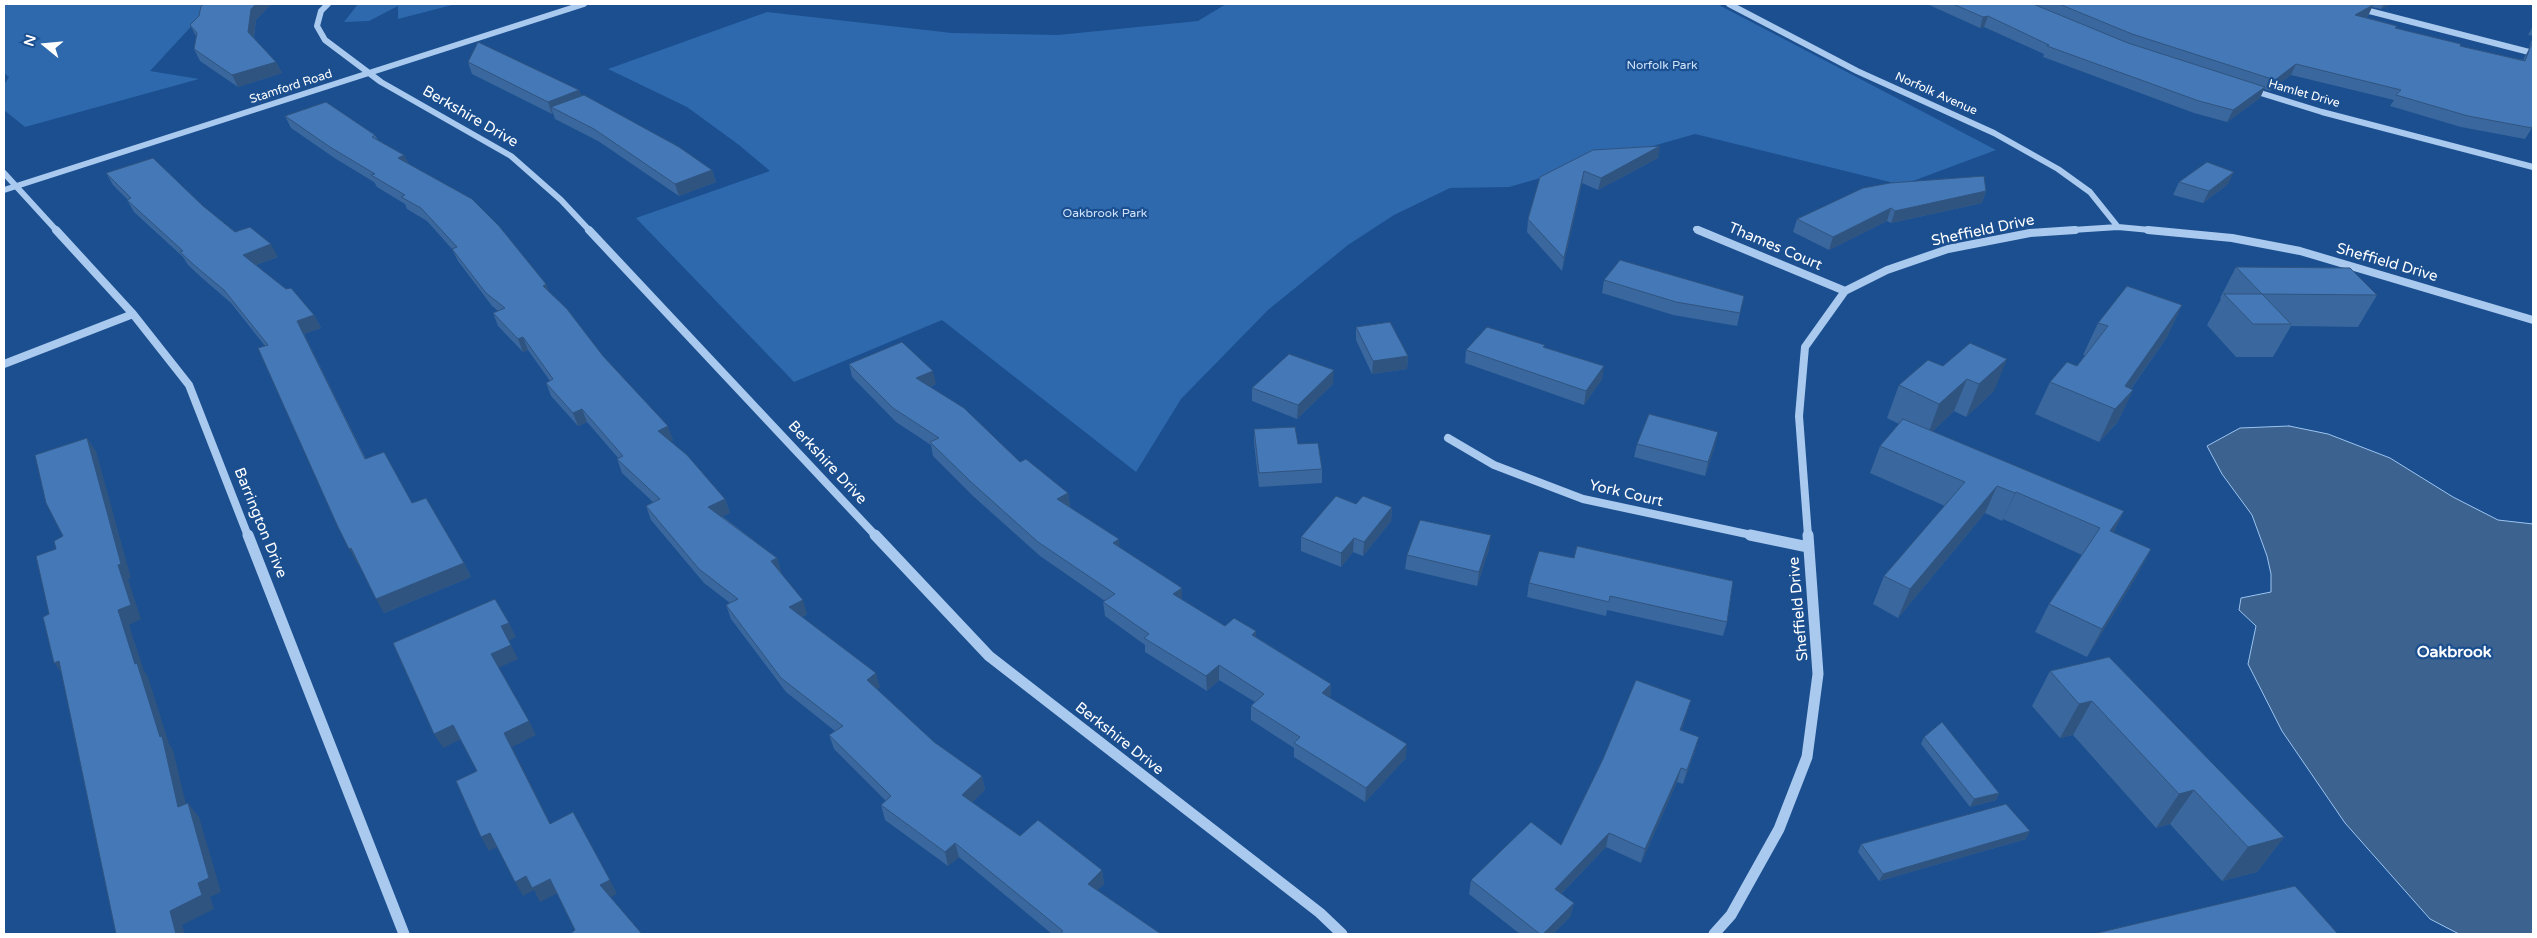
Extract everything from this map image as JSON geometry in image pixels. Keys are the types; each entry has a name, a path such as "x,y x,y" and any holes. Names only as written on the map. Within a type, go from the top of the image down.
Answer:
{"street":[{"name":"Berkshire Drive","path":"328,4 321,11 317,26 325,40 381,82 511,156 561,200 989,656 1320,913 1342,934"},
{"name":"Stamford Road","path":"4,190 584,4"},
{"name":"Norfolk Avenue","path":"1729,4 1857,71 1994,133 2058,169 2090,192 2118,227"},
{"path":"2342,4 2533,53"},
{"name":"Hamlet Drive","path":"2246,89 2322,112 2533,167"},
{"name":"Barrington Drive","path":"4,173 133,314 189,385 404,934"},
{"name":"Sheffield Drive","path":"1714,934 1731,915 1779,829 1807,757 1818,674 1799,416 1805,347 1844,291 1887,270 1948,249 2030,233 2118,227 2232,238 2300,252 2533,320"},
{"name":"Thames Court","path":"1696,229 1844,291"},
{"path":"4,364 133,314"},
{"name":"York Court","path":"1448,438 1494,465 1583,499 1808,546"}],"green space":[{"path":"4,4 212,4 150,71 199,79 25,127 4,110 4,85 9,77 4,73"},
{"path":"358,4 456,4 398,19 398,6 369,21 344,22"},
{"name":"Oakbrook Park","path":"1226,4 1717,4 1996,150 1902,185 1695,134 1509,187 1450,188 1394,215 1348,245 1268,310 1181,399 1136,472 942,320 794,382 636,218 770,171 739,145 687,107 608,69 767,12 952,33 1058,35 1198,21"}],"shaded area":[{"path":"2289,426 2328,434 2390,458 2453,497 2498,520 2533,524 2533,934 2459,934 2430,919 2345,823 2282,731 2248,664 2256,626 2239,610 2241,598 2271,592 2271,574 2267,556 2252,515 2222,474 2207,446 2240,428"}],"building":[{"path":"204,4 256,4 251,9 248,32 276,62 232,75 194,49 197,33 190,25 199,16 201,6"},
{"path":"1953,4 2033,4 2128,43 2265,87 2233,110 2199,101 2047,46 2049,45 1988,16 1983,17"},
{"path":"2059,4 2367,4 2373,5 2355,15 2397,26 2395,28 2461,44 2460,46 2525,61 2531,45 2533,46 2532,128 2468,116 2396,95 2401,90 2296,64 2275,80 2132,34"},
{"path":"478,42 579,90 548,102 468,62"},
{"path":"584,95 679,147 712,170 675,184 594,129 551,107"},
{"path":"326,102 375,135 372,137 404,155 398,158 472,199 499,226 546,284 543,286 567,309 603,356 668,426 658,431 687,455 725,499 708,507 777,558 771,561 803,600 789,607 876,673 867,680 934,742 982,776 962,795 1020,836 1038,820 1102,870 1088,884 1161,934 1060,934 1063,931 955,843 945,852 881,805 891,796 829,735 843,726 781,678 726,605 738,599 699,569 646,506 660,499 617,459 623,456 582,409 573,413 546,383 553,379 523,337 518,339 493,313 505,308 486,293 452,249 457,247 421,208 401,197 405,195 371,175 375,174 330,147 285,116"},
{"path":"1660,146 1601,178 1584,171 1564,258 1528,219 1540,177 1593,150"},
{"path":"153,158 203,206 235,232 250,227 271,244 243,255 286,289 291,288 314,315 297,321 365,459 384,452 412,503 426,498 464,563 376,599 351,548 349,549 338,527 258,348 268,345 224,290 194,265 180,252 183,251 127,200 131,198 106,173"},
{"path":"2207,162 2234,172 2209,191 2179,182"},
{"path":"1984,176 1986,191 1895,211 1891,208 1833,237 1797,219 1863,188 1890,183"},
{"path":"1620,260 1744,296 1740,313 1676,302 1604,280"},
{"path":"2236,267 2350,268 2377,295 2262,294"},
{"path":"2127,286 2182,305 2125,386 2133,390 2115,409 2050,382 2067,362 2077,366 2108,326 2098,323"},
{"path":"2224,294 2262,294 2291,324 2253,324"},
{"path":"1390,322 1408,356 1373,361 1356,327"},
{"path":"1487,327 1604,366 1586,391 1466,350"},
{"path":"902,342 933,371 916,378 964,408 1020,462 1026,459 1068,493 1057,499 1119,539 1113,543 1182,588 1173,594 1225,626 1234,618 1256,631 1252,635 1331,684 1322,693 1407,744 1366,788 1294,743 1300,737 1251,706 1264,694 1219,665 1206,676 1144,638 1149,634 1103,602 1115,594 1038,542 930,442 939,438 893,408 849,364"},
{"path":"1970,343 2007,359 1979,384 1967,379 1939,404 1899,385 1928,360 1943,366"},
{"path":"1289,354 1334,370 1298,405 1252,388"},
{"path":"1649,414 1718,432 1708,462 1637,444"},
{"path":"1903,419 2124,511 2110,531 2151,549 2102,629 2049,604 2100,528 2016,492 1997,486 1910,589 1884,576 1965,482 1880,446"},
{"path":"1295,427 1298,444 1318,443 1322,469 1259,473 1254,429"},
{"path":"87,438 121,564 118,565 131,605 118,610 160,737 162,736 178,807 188,803 209,878 198,883 202,895 170,911 176,934 116,934 59,661 54,663 43,617 49,614 36,556 56,549 54,541 63,536 46,503 35,455"},
{"path":"1336,496 1356,504 1363,496 1392,507 1364,542 1354,538 1341,553 1301,537"},
{"path":"1420,520 1491,535 1479,572 1407,555"},
{"path":"1577,546 1733,581 1727,622 1610,596 1609,602 1529,583 1539,551 1574,558"},
{"path":"495,599 509,623 501,626 511,645 491,654 529,721 504,733 550,824 573,812 610,880 600,885 642,934 570,934 575,930 550,879 532,888 526,876 515,882 490,833 481,837 456,781 477,771 453,725 434,734 393,643"},
{"path":"2109,657 2284,837 2248,847 2194,790 2179,794 2092,701 2079,704 2050,671"},
{"path":"1636,680 1691,700 1680,730 1699,737 1687,770 1681,768 1645,849 1609,833 1555,889 1574,903 1543,934 1540,934 1471,880 1531,822 1561,845 1603,759"},
{"path":"1942,722 1999,793 1974,799 1924,737"},
{"path":"2006,804 2030,831 1883,874 1861,844"},
{"path":"2295,886 2338,934 2093,934"}],"district":[{"name":"Oakbrook","path":"2454,653"}],"park label":[{"name":"Norfolk Park","path":"1662,66"}]}
